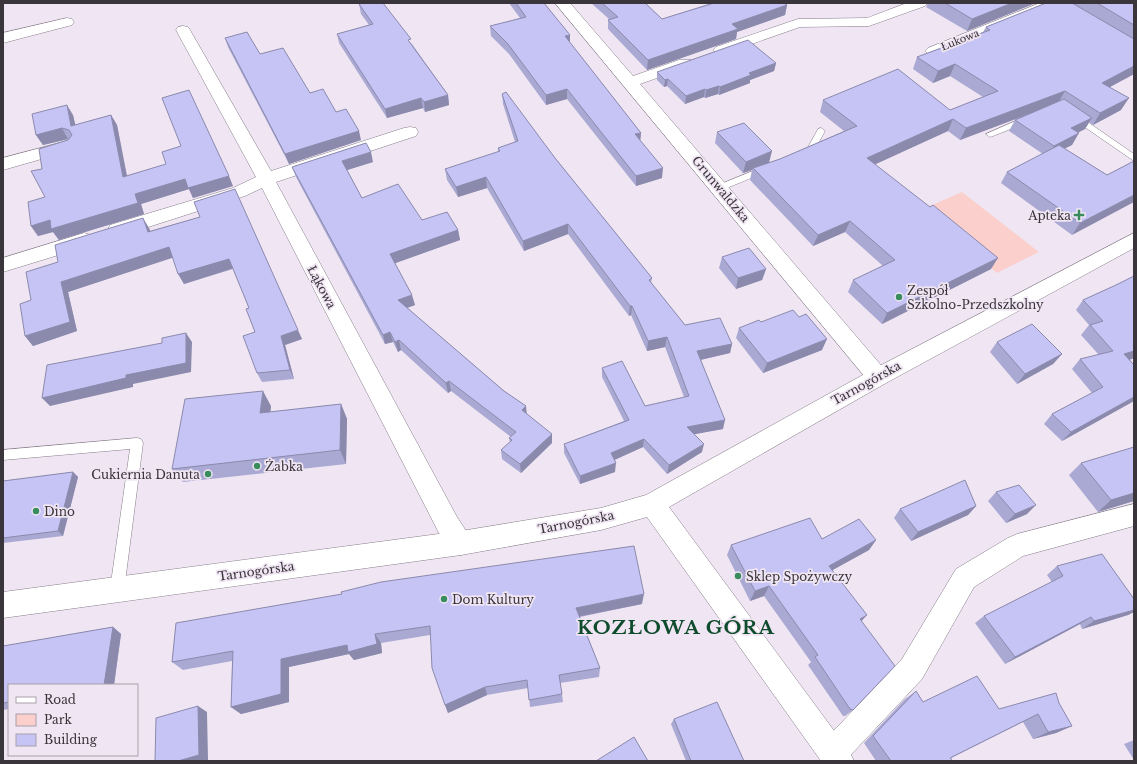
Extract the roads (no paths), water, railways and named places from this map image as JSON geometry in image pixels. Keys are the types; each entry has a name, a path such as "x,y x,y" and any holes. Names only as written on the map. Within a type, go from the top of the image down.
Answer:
{"street":[{"name":"Grunwaldzka","path":"562,3 631,82 878,376"},
{"path":"711,54 798,23 869,22 920,3"},
{"name":"Łukowa","path":"933,51 1059,4"},
{"path":"3,38 67,22"},
{"name":"Łąkowa","path":"183,30 266,179 448,525 461,543"},
{"path":"631,82 696,59"},
{"path":"3,265 239,192 266,179 410,132"},
{"path":"3,164 68,146"},
{"name":"Tarnogórska","path":"3,605 461,543 601,519 652,504 878,376 1134,240"},
{"path":"652,504 836,756 912,669 965,578 1016,546 1134,515"}],"lane":[{"path":"1066,110 1134,158"},
{"path":"990,134 1032,117"},
{"path":"796,157 810,151 821,132"},
{"path":"719,188 775,165"},
{"path":"3,455 136,443 117,590"}],"place":[{"name":"Apteka","path":"1079,215"},
{"name":"Zespół Szkolno-Przedszkolny","path":"899,297"},
{"name":"Żabka","path":"257,466"},
{"name":"Cukiernia Danuta","path":"208,474"},
{"name":"Dino","path":"36,511"},
{"name":"Sklep Spożywczy","path":"738,576"},
{"name":"Dom Kultury","path":"444,599"}],"district":[{"name":"KOZŁOWA GÓRA","path":"676,627"}]}
